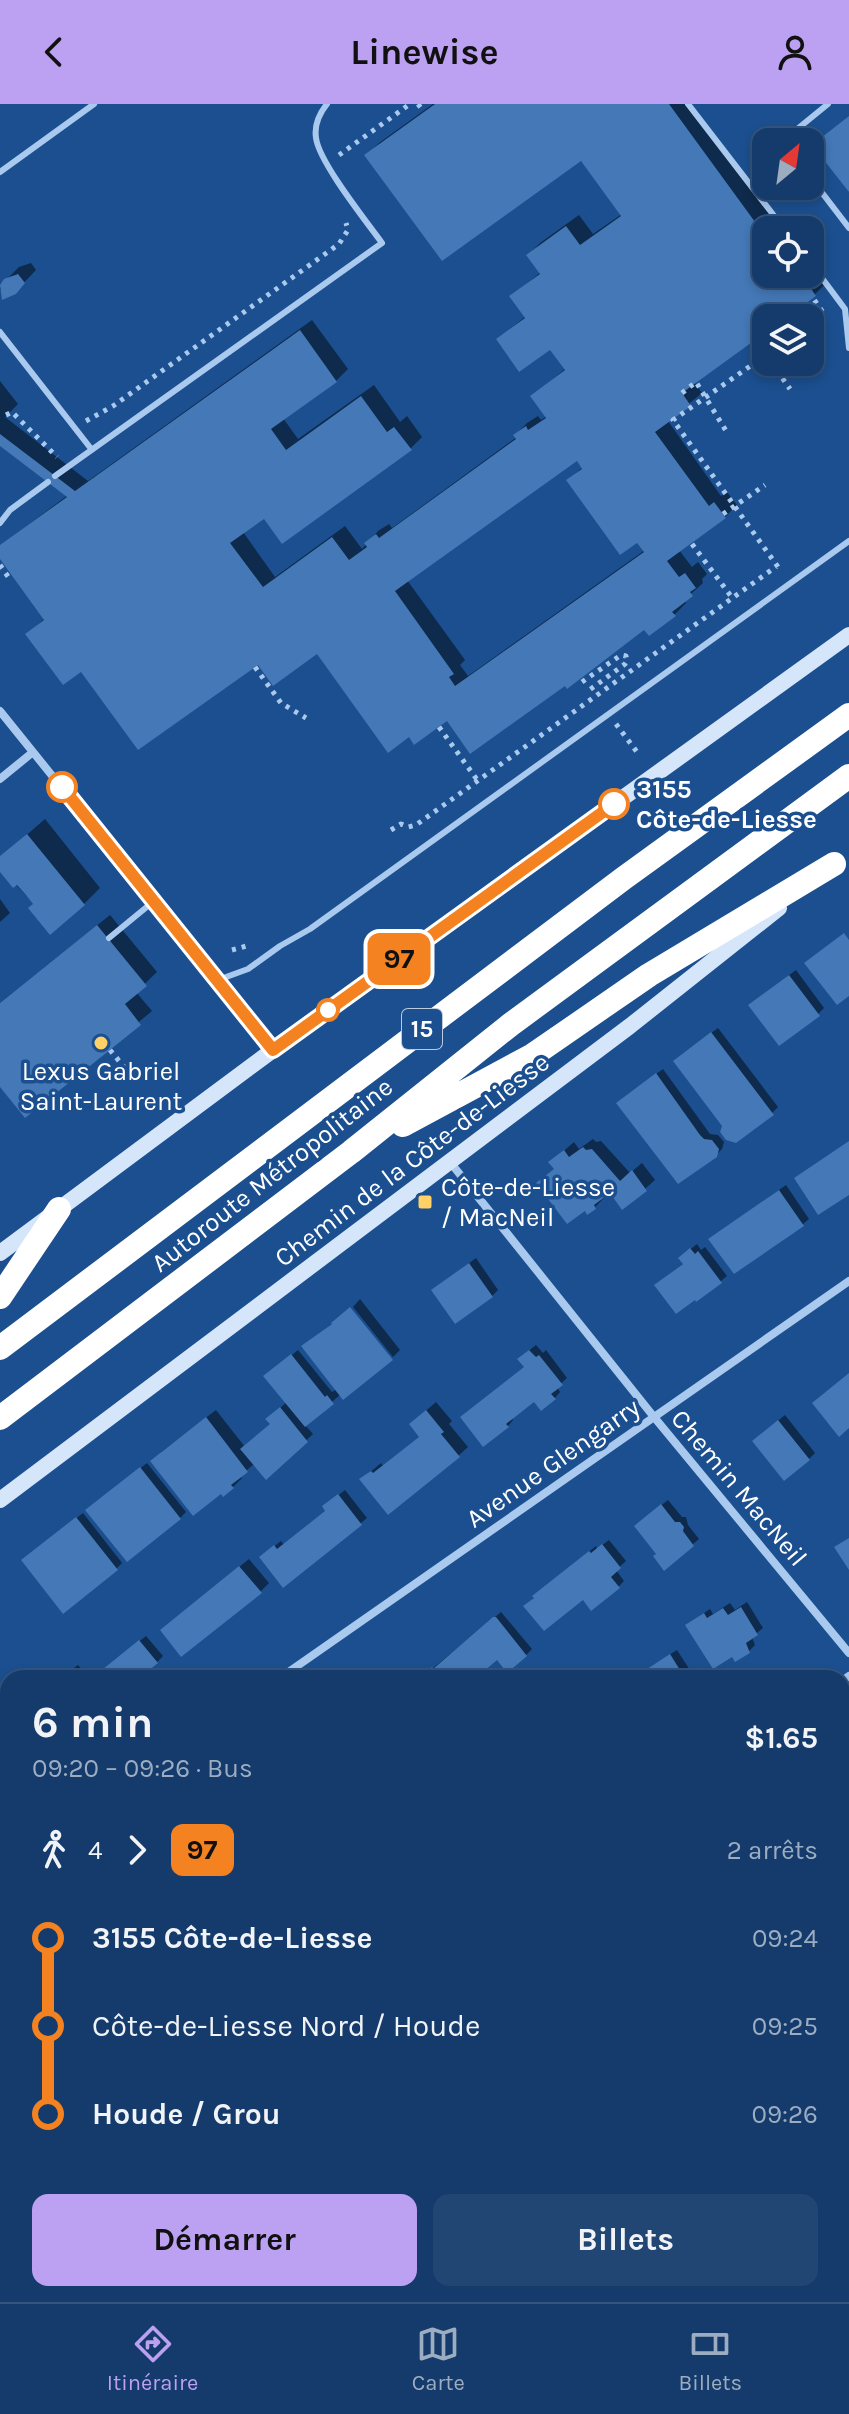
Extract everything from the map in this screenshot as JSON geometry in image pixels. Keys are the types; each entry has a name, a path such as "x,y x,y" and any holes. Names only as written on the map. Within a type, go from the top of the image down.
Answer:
{"highway":[{"name":"Autoroute Métropolitaine","path":"0,1348 599,896 849,715"},
{"name":"Autoroute Métropolitaine","path":"0,1418 351,1152 510,1025 849,776"},
{"path":"351,1152 533,1055 649,975 842,858"},
{"path":"0,1297 59,1209"}],"main road":[{"path":"0,1253 273,1050 849,635"},
{"name":"Chemin de la Côte-de-Liesse","path":"0,1500 641,1017 842,858"}],"street":[{"path":"0,711 273,1050"},
{"path":"0,779 33,752"},
{"name":"Chemin MacNeil","path":"449,1162 849,1653"},
{"name":"Avenue Glengarry","path":"291,1670 849,1281"}],"lane":[{"path":"0,172 94,104"},
{"path":"55,476 382,243 318,146 316,127 327,104"},
{"path":"688,104 774,216"},
{"path":"799,128 828,104"},
{"path":"824,195 849,228"},
{"path":"824,281 845,309 849,348"},
{"path":"0,332 92,450"},
{"path":"0,523 10,510 48,482"},
{"path":"0,512 10,510"},
{"path":"218,980 248,969 310,929 849,541"},
{"path":"109,938 154,901"}],"path":[{"path":"340,154 410,104"},
{"path":"418,104 424,112"},
{"path":"93,416 113,406 339,244 348,230 345,221"},
{"path":"813,298 817,304"},
{"path":"391,830 401,824 408,827 416,825 777,566 673,420 752,365"},
{"path":"781,376 790,389"},
{"path":"682,393 696,382 728,434"},
{"path":"6,415 12,412 52,452"},
{"path":"723,514 765,485"},
{"path":"692,544 732,598"},
{"path":"0,565 9,578 12,575"},
{"path":"588,691 625,664 626,656 621,655 581,681 588,691 594,699"},
{"path":"255,667 281,703 306,718"},
{"path":"439,727 477,781"},
{"path":"622,731 640,756"},
{"path":"232,950 251,945"},
{"path":"110,1050 129,1073"}],"building":[{"path":"435,104 669,104 752,218 752,288 811,288 816,296 805,304 752,304 752,342 682,393 691,406 655,432 709,506 714,502 726,518 667,561 679,577 685,573 696,588 690,592 693,596 672,612 676,616 649,636 644,630 567,689 565,686 470,754 447,721 414,745 409,737 388,753 317,654 273,686 258,665 138,750 81,672 63,685 25,634 44,620 0,559 0,545 67,497 0,446 0,434 75,491 300,330 337,382 271,429 286,450 361,396 387,432 394,427 412,450 282,544 264,519 230,543 263,587 332,537 349,560 367,547 364,543 376,534 379,538 516,439 513,435 526,426 528,430 546,418 530,396 565,370 550,350 519,372 496,339 525,318 509,296 540,274 526,255 566,226 580,245 621,216 581,161 442,261 364,155","holes":["577,461 582,469 566,480 620,555 637,543 644,552 455,686 449,677 454,674 395,591"]},
{"path":"849,116 849,192 824,160 824,136"},
{"path":"18,274 25,283 16,294 2,300 0,285 4,279"},
{"path":"27,834 85,905 50,935 28,908 33,904 26,895 17,885 13,888 0,872 0,856"},
{"path":"97,925 147,986 125,1004 141,1025 25,1118 0,1087 0,1003"},
{"path":"844,933 849,940 849,996 837,1005 804,963"},
{"path":"789,975 820,1016 779,1046 748,1005"},
{"path":"711,1032 774,1115 736,1143 726,1140 720,1132 722,1126 673,1061"},
{"path":"656,1073 700,1135 712,1140 719,1149 717,1157 678,1184 616,1103"},
{"path":"849,1141 849,1195 818,1215 794,1178"},
{"path":"583,1147 592,1149 620,1181 632,1170 647,1191 622,1210 610,1193 594,1205 596,1209 587,1215 585,1211 567,1224 536,1183 554,1169 548,1162 564,1150 569,1157"},
{"path":"779,1190 804,1226 734,1274 708,1239"},
{"path":"690,1248 695,1254 698,1251 722,1283 676,1314 654,1285 683,1264 678,1258"},
{"path":"469,1263 493,1297 455,1324 431,1290"},
{"path":"350,1307 393,1360 343,1400 301,1346"},
{"path":"529,1350 536,1357 539,1355 563,1385 551,1394 556,1399 541,1411 534,1402 483,1447 460,1417 524,1367 517,1359"},
{"path":"291,1354 334,1404 305,1427 263,1376"},
{"path":"849,1373 849,1428 839,1437 812,1403"},
{"path":"280,1407 308,1442 266,1480 240,1449 270,1424 265,1419"},
{"path":"426,1410 460,1457 388,1515 359,1479 371,1471 373,1473 419,1437 409,1424"},
{"path":"206,1417 248,1472 231,1485 234,1488 223,1497 221,1494 193,1516 150,1461"},
{"path":"778,1420 810,1460 784,1481 752,1441"},
{"path":"140,1467 181,1519 127,1562 85,1510"},
{"path":"338,1494 362,1525 283,1588 259,1557 274,1545 277,1549 325,1511 322,1506"},
{"path":"661,1504 675,1522 680,1522 684,1527 683,1531 694,1546 664,1571 653,1556 656,1554 634,1526"},
{"path":"76,1517 118,1570 63,1614 21,1560"},
{"path":"849,1538 849,1570 834,1547"},
{"path":"602,1544 621,1568 611,1577 620,1588 591,1611 583,1600 544,1631 523,1606 589,1551 591,1553"},
{"path":"239,1566 262,1593 181,1657 160,1630"},
{"path":"741,1607 758,1635 746,1643 750,1653 735,1662 732,1657 713,1669 685,1625 704,1613 707,1618 723,1608 728,1615"},
{"path":"493,1617 527,1656 511,1670 505,1670 497,1660 485,1670 428,1670"},
{"path":"139,1640 158,1663 149,1670 102,1670"},
{"path":"670,1654 680,1670 645,1670"}],"bus line":[{"name":"97","path":"62,787 273,1050 614,804"}],"place":[{"name":"3155 Côte-de-Liesse","path":"614,804"},
{"name":"Lexus Gabriel Saint-Laurent","path":"101,1043"},
{"name":"Côte-de-Liesse / MacNeil","path":"425,1202"}]}
